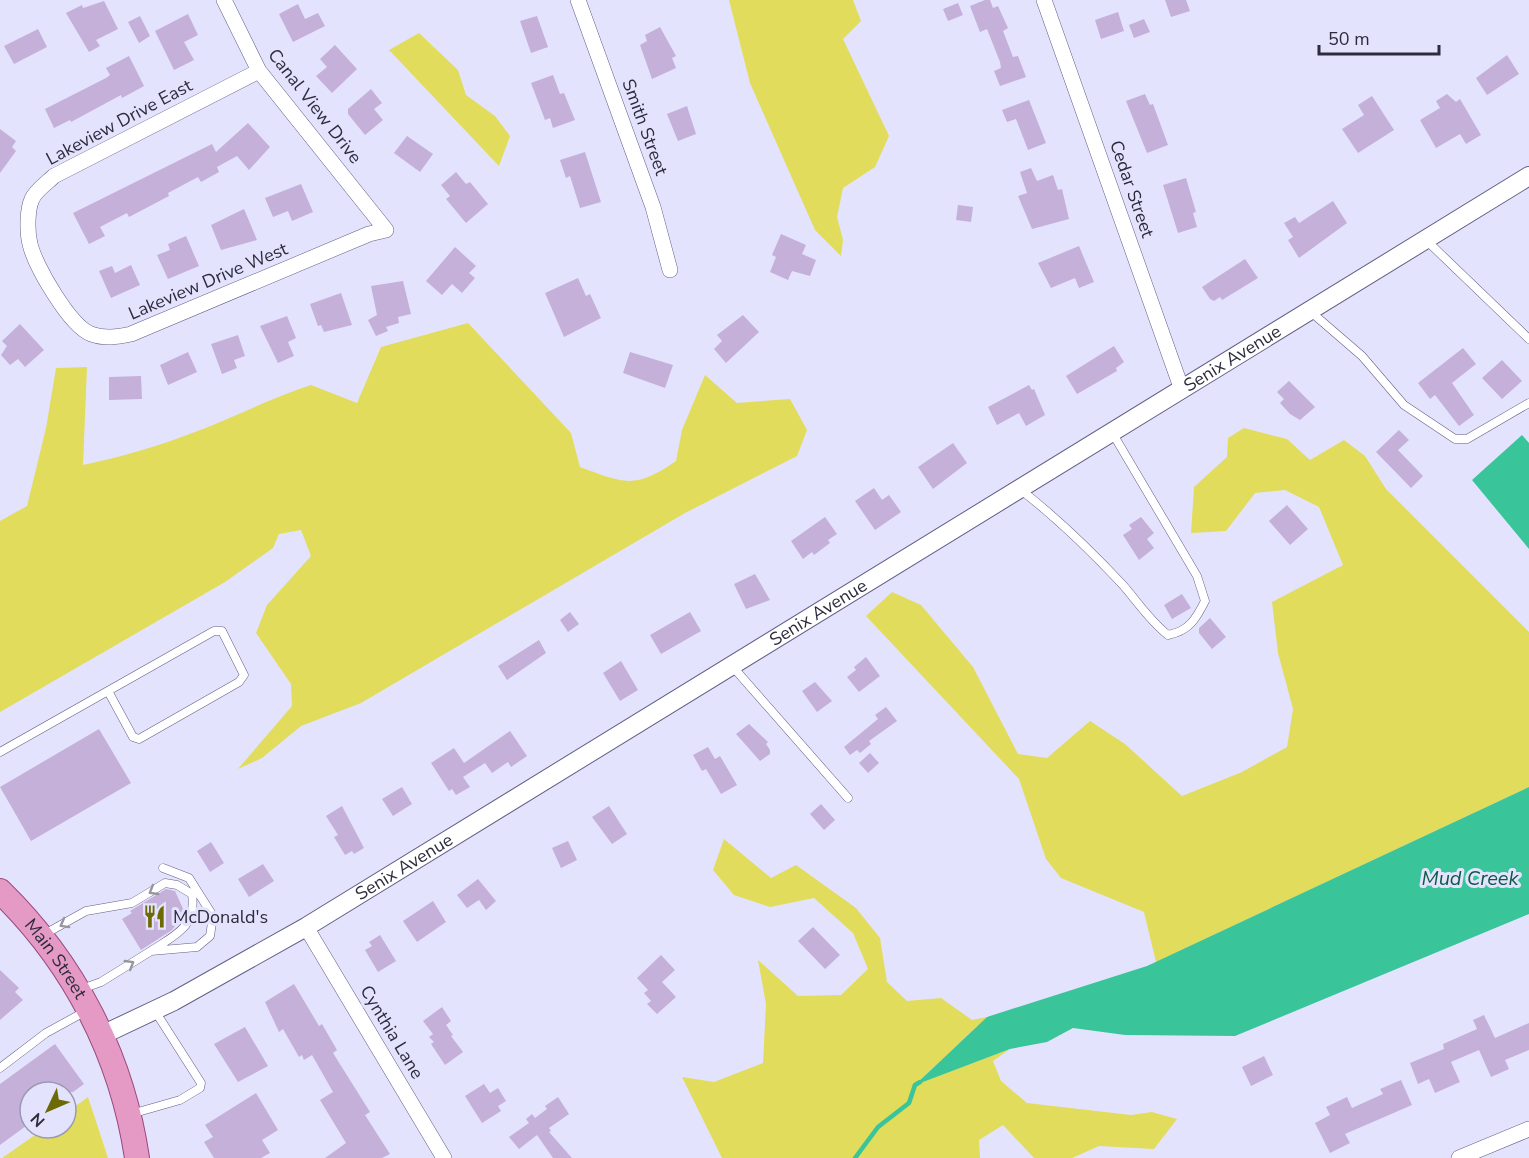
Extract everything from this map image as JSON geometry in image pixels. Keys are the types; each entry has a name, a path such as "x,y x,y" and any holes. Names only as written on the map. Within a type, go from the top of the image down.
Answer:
{"main road":[{"name":"Main Street","path":"6,901 41,936 84,1000 102,1035 129,1114 137,1158"}],"street":[{"name":"Canal View Drive","path":"224,0 259,71 386,230"},
{"name":"Smith Street","path":"578,0 653,207 670,270"},
{"name":"Cedar Street","path":"1044,0 1182,390"},
{"name":"Lakeview Drive East","path":"56,297 30,245 28,224 32,198 54,176 259,71"},
{"name":"Senix Avenue","path":"102,1035 155,1011 306,927 1113,434 1529,176"},
{"name":"Lakeview Drive West","path":"56,297 75,324 90,333 110,338 131,334 369,234 386,230"},
{"name":"Cynthia Lane","path":"306,927 444,1158"},
{"path":"1459,1158 1529,1130"}],"lane":[{"path":"1425,240 1529,339"},
{"path":"1310,311 1362,356 1404,405 1455,439 1467,439 1529,403"},
{"path":"1021,490 1046,509 1123,585 1152,623 1168,635 1182,633 1195,620 1205,601 1197,576 1113,434"},
{"path":"0,752 214,631 222,631 244,675 239,682 139,739 133,737 108,691"},
{"path":"733,667 848,798"},
{"path":"151,951 197,947 210,936 213,916 189,878 163,868"},
{"path":"0,1068 61,1023 101,982 185,927 195,911 192,894 177,885 165,883 132,903 86,911 41,936"},
{"path":"129,1114 180,1100 200,1088 201,1083 155,1011"}],"shaded area":[{"path":"729,0 853,0 861,21 843,39 889,136 875,167 843,188 837,217 843,240 841,256 815,230 750,83"},
{"path":"419,33 458,70 466,95 495,116 510,136 499,166 389,50"},
{"path":"468,323 571,433 580,467 608,477 629,481 639,480 676,461 682,430 705,375 737,403 790,399 807,430 797,456 685,513 361,703 301,726 262,758 238,769 292,706 291,684 256,633 267,605 311,556 301,530 279,534 273,548 225,582 0,712 0,521 27,506 46,428 56,368 87,367 83,465 168,442 311,385 357,403 381,347"},
{"path":"1244,428 1287,439 1310,460 1344,440 1365,456 1386,489 1529,632 1529,787 1156,962 1144,912 1061,878 1046,859 1019,779 866,616 892,592 921,605 973,667 1018,754 1047,758 1090,721 1125,744 1182,796 1242,772 1287,747 1293,709 1278,653 1272,602 1343,565 1319,507 1285,490 1255,493 1226,531 1191,533 1194,487 1227,457 1228,438"},
{"path":"724,839 771,878 796,865 856,908 880,938 887,982 907,1001 941,998 972,1020 987,1017 916,1084 1010,1049 993,1061 1001,1081 1027,1103 1131,1115 1152,1112 1177,1119 1154,1149 1099,1146 1072,1158 1034,1158 1003,1125 979,1140 980,1158 722,1158 682,1077 714,1082 763,1063 766,1004 758,960 798,996 841,995 868,969 853,933 814,898 770,907 734,895 713,870"},
{"path":"88,1097 108,1158 2,1158 28,1140 78,1140 78,1104"}],"water":[{"path":"1522,435 1529,443 1529,549 1472,480"},
{"name":"Mud Creek","path":"1529,787 1529,914 1235,1036 1125,1035 1073,1028 1047,1042 1010,1049 915,1085 987,1017 1147,966"}],"building":[{"path":"990,0 993,8 998,6 1008,28 1003,31 1013,57 1018,56 1026,77 1000,86 994,71 1001,68 1000,62 987,29 980,32 970,6"},
{"path":"1165,0 1186,0 1190,11 1171,17"},
{"path":"104,1 118,29 96,40 100,46 89,52 66,13 82,5 83,8"},
{"path":"958,3 963,15 948,21 943,9"},
{"path":"298,4 305,19 318,13 325,26 293,42 279,14"},
{"path":"1118,12 1124,31 1101,39 1095,20"},
{"path":"188,14 198,35 184,42 194,60 174,70 155,31"},
{"path":"140,16 150,36 139,43 128,22"},
{"path":"537,16 548,47 531,53 520,21"},
{"path":"1144,19 1150,32 1134,38 1129,25"},
{"path":"660,27 676,56 672,58 676,68 652,79 640,45 647,41 645,35"},
{"path":"38,29 47,47 14,64 4,46"},
{"path":"335,45 357,69 332,93 316,76 327,67 320,59"},
{"path":"1507,55 1519,74 1487,95 1476,78"},
{"path":"129,56 144,86 54,128 45,109 106,78 110,75 106,68"},
{"path":"553,75 560,94 564,93 575,120 553,128 550,118 545,120 531,83"},
{"path":"371,89 382,103 374,109 383,120 365,135 348,114 348,109"},
{"path":"1145,94 1150,105 1153,104 1168,145 1147,153 1126,101"},
{"path":"1447,94 1456,102 1460,99 1481,135 1466,144 1460,134 1436,148 1420,120 1440,108 1436,101"},
{"path":"1372,96 1394,130 1358,153 1342,129 1364,115 1358,105"},
{"path":"1029,100 1046,143 1028,150 1016,119 1007,122 1002,110"},
{"path":"687,106 696,134 678,141 667,114"},
{"path":"248,123 270,147 249,170 237,156 217,167 219,172 201,182 198,177 168,193 169,196 129,217 127,213 100,227 105,236 89,244 73,213 212,144 216,152"},
{"path":"0,129 16,141 12,147 16,151 0,173"},
{"path":"407,136 433,154 420,172 394,153"},
{"path":"585,152 601,202 580,208 570,176 566,178 560,160"},
{"path":"1031,168 1037,181 1053,175 1058,190 1062,189 1069,219 1032,229 1018,196 1027,193 1020,172"},
{"path":"456,172 466,184 470,182 488,204 466,223 446,199 450,196 441,185"},
{"path":"1186,178 1196,212 1193,213 1197,227 1178,233 1163,185"},
{"path":"301,184 313,212 292,221 288,211 273,217 265,198"},
{"path":"1333,201 1347,223 1299,258 1288,240 1293,237 1284,223 1295,217 1299,223"},
{"path":"958,205 973,207 971,222 956,220"},
{"path":"244,209 257,240 221,250 211,225"},
{"path":"781,234 806,245 802,254 816,260 810,276 792,271 788,280 770,272 776,257 772,255"},
{"path":"186,236 199,266 168,279 157,255 170,250 168,244"},
{"path":"1079,246 1094,282 1079,288 1075,278 1051,288 1038,263"},
{"path":"455,247 476,266 469,273 475,278 462,293 452,284 442,295 426,281"},
{"path":"1245,259 1258,278 1222,300 1220,297 1214,301 1210,299 1202,287"},
{"path":"131,265 140,285 111,298 99,271 112,266 115,273"},
{"path":"578,278 586,296 590,294 601,318 564,337 545,293"},
{"path":"403,281 411,314 398,317 399,323 386,327 388,331 376,336 368,320 377,315 371,286"},
{"path":"341,293 352,325 324,332 321,325 318,326 310,304"},
{"path":"743,315 759,332 726,363 714,349 722,341 717,335"},
{"path":"287,316 296,338 288,342 294,356 278,363 260,326"},
{"path":"20,324 44,350 25,367 18,359 10,365 1,355 7,346 2,341"},
{"path":"238,335 245,356 234,360 237,368 222,374 211,344"},
{"path":"1114,346 1124,362 1116,368 1117,371 1077,394 1066,376"},
{"path":"1463,348 1476,364 1452,383 1474,415 1459,426 1435,395 1430,399 1418,383"},
{"path":"188,352 197,372 168,385 160,365"},
{"path":"630,352 673,365 665,388 623,373"},
{"path":"1502,360 1522,381 1502,399 1482,378"},
{"path":"141,376 142,399 109,400 109,377"},
{"path":"1289,381 1315,407 1300,420 1290,414 1280,403 1284,399 1277,392"},
{"path":"1029,385 1032,390 1034,389 1045,415 1026,426 1019,413 997,425 988,407"},
{"path":"1399,430 1409,440 1398,450 1423,476 1411,488 1376,452"},
{"path":"953,443 967,463 933,489 918,467"},
{"path":"874,488 882,500 889,495 901,512 875,530 855,501"},
{"path":"1287,505 1308,529 1290,545 1269,521"},
{"path":"825,517 837,534 828,540 830,543 814,555 812,552 803,559 791,541"},
{"path":"1141,517 1154,533 1147,539 1154,548 1139,560 1123,535 1132,529 1129,525"},
{"path":"755,574 770,600 746,609 734,584"},
{"path":"1182,594 1191,608 1172,619 1164,605"},
{"path":"570,612 579,624 568,632 560,620"},
{"path":"690,612 701,631 661,654 650,635"},
{"path":"1210,618 1226,637 1212,649 1199,633 1199,628"},
{"path":"539,640 546,653 507,680 498,666"},
{"path":"866,657 880,676 859,692 847,677 856,670 854,667"},
{"path":"621,661 638,690 620,701 603,673"},
{"path":"815,682 832,701 817,712 802,691"},
{"path":"886,707 897,721 869,741 871,744 860,753 857,750 850,755 844,747 878,719 875,715"},
{"path":"749,724 768,742 766,744 770,754 760,761 736,734"},
{"path":"99,729 131,783 31,841 0,787"},
{"path":"510,731 527,756 511,767 508,762 492,773 485,763 463,777 470,787 456,795 452,789 449,791 431,763 454,748 464,763"},
{"path":"708,747 715,759 720,756 737,785 721,794 706,769 702,771 693,755"},
{"path":"870,753 879,763 868,773 859,763"},
{"path":"402,787 412,804 393,816 382,799"},
{"path":"821,804 835,820 824,830 810,814"},
{"path":"342,806 364,848 354,854 352,851 345,855 334,837 338,835 326,816"},
{"path":"609,806 627,834 612,844 592,817"},
{"path":"568,841 577,860 561,868 552,848"},
{"path":"211,842 224,863 210,872 197,851"},
{"path":"263,864 274,881 249,897 238,879"},
{"path":"478,879 496,901 486,910 479,900 467,908 457,895"},
{"name":"McDonald's","path":"166,889 175,891 185,913 172,930 141,950 122,919 132,913 130,911"},
{"path":"433,901 446,922 417,942 403,921"},
{"path":"813,927 840,955 825,969 798,941"},
{"path":"380,935 396,961 378,972 365,950 372,946 369,942"},
{"path":"661,955 675,970 662,982 676,997 657,1014 647,1004 651,1001 644,993 648,990 637,978"},
{"path":"0,970 19,988 15,992 23,1000 0,1020"},
{"path":"294,984 319,1026 322,1024 337,1050 333,1053 370,1112 365,1115 390,1154 382,1158 325,1158 346,1143 320,1100 333,1092 312,1055 304,1060 302,1055 299,1057 283,1029 279,1032 265,1002"},
{"path":"442,1007 451,1021 446,1025 453,1035 451,1036 463,1052 445,1065 431,1044 434,1042 429,1037 433,1034 423,1021"},
{"path":"1484,1015 1495,1038 1529,1023 1529,1050 1505,1060 1509,1069 1491,1077 1479,1050 1451,1062 1460,1082 1435,1093 1429,1079 1418,1084 1410,1063 1444,1049 1443,1044 1477,1029 1473,1020"},
{"path":"245,1027 268,1066 238,1082 214,1044"},
{"path":"55,1044 84,1084 78,1088 78,1080 18,1080 18,1132 0,1145 0,1084"},
{"path":"1264,1056 1273,1075 1251,1086 1242,1067"},
{"path":"1401,1080 1412,1105 1345,1134 1350,1143 1330,1153 1315,1123 1330,1115 1326,1107 1347,1097 1352,1108 1383,1094 1380,1089"},
{"path":"484,1084 490,1093 498,1088 506,1101 498,1106 501,1111 482,1123 465,1096"},
{"path":"256,1093 278,1130 262,1140 270,1153 261,1158 214,1158 204,1142 213,1137 205,1125"},
{"path":"558,1097 569,1114 549,1128 551,1131 549,1132 572,1158 553,1158 537,1135 519,1149 509,1137 529,1123 526,1119 532,1114 535,1118 547,1109 545,1106"}],"waterway":[{"name":"Mud Creek","path":"855,1158 878,1127 909,1103 915,1085 920,1082"}],"place":[{"name":"McDonald's","path":"155,917"}]}
